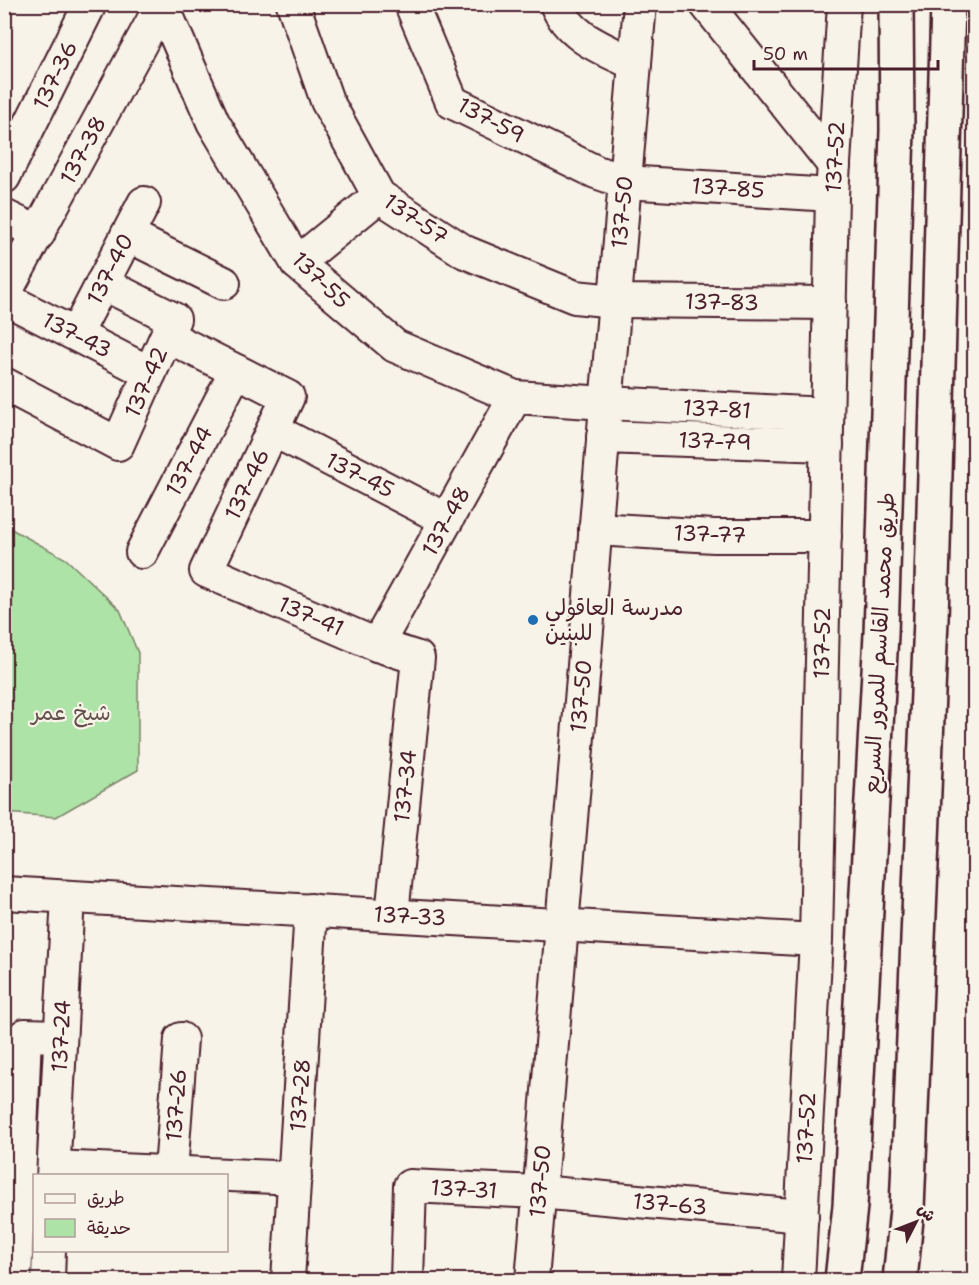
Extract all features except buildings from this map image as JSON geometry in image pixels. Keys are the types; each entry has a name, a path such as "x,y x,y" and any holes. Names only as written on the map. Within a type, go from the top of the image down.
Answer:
{"highway":[{"name":"طريق محمد القاسم للمرور السريع","path":"842,1281 850,1194 881,634 897,130 896,4"},
{"path":"900,1281 907,1209 931,619 948,4"}],"street":[{"name":"137-36","path":"4,177 90,4"},
{"name":"137-38","path":"4,297 162,4"},
{"name":"137-55","path":"162,4 213,122 297,263 395,346 515,397 606,403"},
{"name":"137-57","path":"293,4 327,101 379,196 465,252 575,297 615,301"},
{"name":"137-59","path":"411,4 452,102 596,172 625,182"},
{"path":"556,4 560,14 572,29 587,42 635,64"},
{"name":"137-50","path":"532,1281 640,4"},
{"path":"705,4 833,180"},
{"name":"137-52","path":"798,1281 816,940 833,180 844,4"},
{"name":"137-85","path":"625,182 833,180"},
{"path":"297,263 379,196"},
{"name":"137-40","path":"76,334 144,203"},
{"path":"4,216 39,233"},
{"path":"128,235 224,283"},
{"path":"102,283 236,371"},
{"name":"137-43","path":"4,297 150,373"},
{"name":"137-83","path":"615,301 830,303"},
{"name":"137-42","path":"4,384 118,444 170,328"},
{"name":"137-46","path":"206,571 288,398 236,371"},
{"name":"137-44","path":"142,552 236,371"},
{"name":"137-48","path":"377,645 515,397"},
{"name":"137-81","path":"606,403 827,414"},
{"name":"137-45","path":"273,430 447,520"},
{"name":"137-79","path":"603,437 827,445"},
{"name":"137-77","path":"595,529 714,536 825,536"},
{"name":"137-41","path":"206,571 377,645 418,658"},
{"name":"137-34","path":"392,915 418,658"},
{"name":"137-33","path":"4,893 816,940"},
{"name":"137-24","path":"54,1171 68,897"},
{"name":"137-28","path":"288,1281 311,910"},
{"path":"15,1280 12,1160 25,1035 60,1036"},
{"name":"137-26","path":"171,1171 181,1039"},
{"path":"54,1171 171,1171 224,1174"},
{"path":"228,1174 295,1178"},
{"name":"137-31","path":"406,1281 410,1186 539,1192"},
{"name":"137-63","path":"539,1192 802,1215"},
{"path":"48,1281 50,1252"}],"green space":[{"name":"شيخ عمر","path":"4,525 66,559 120,610 138,653 138,770 56,817 5,813"}],"place":[{"name":"مدرسة العاقولي للبنين","path":"533,620"}]}
